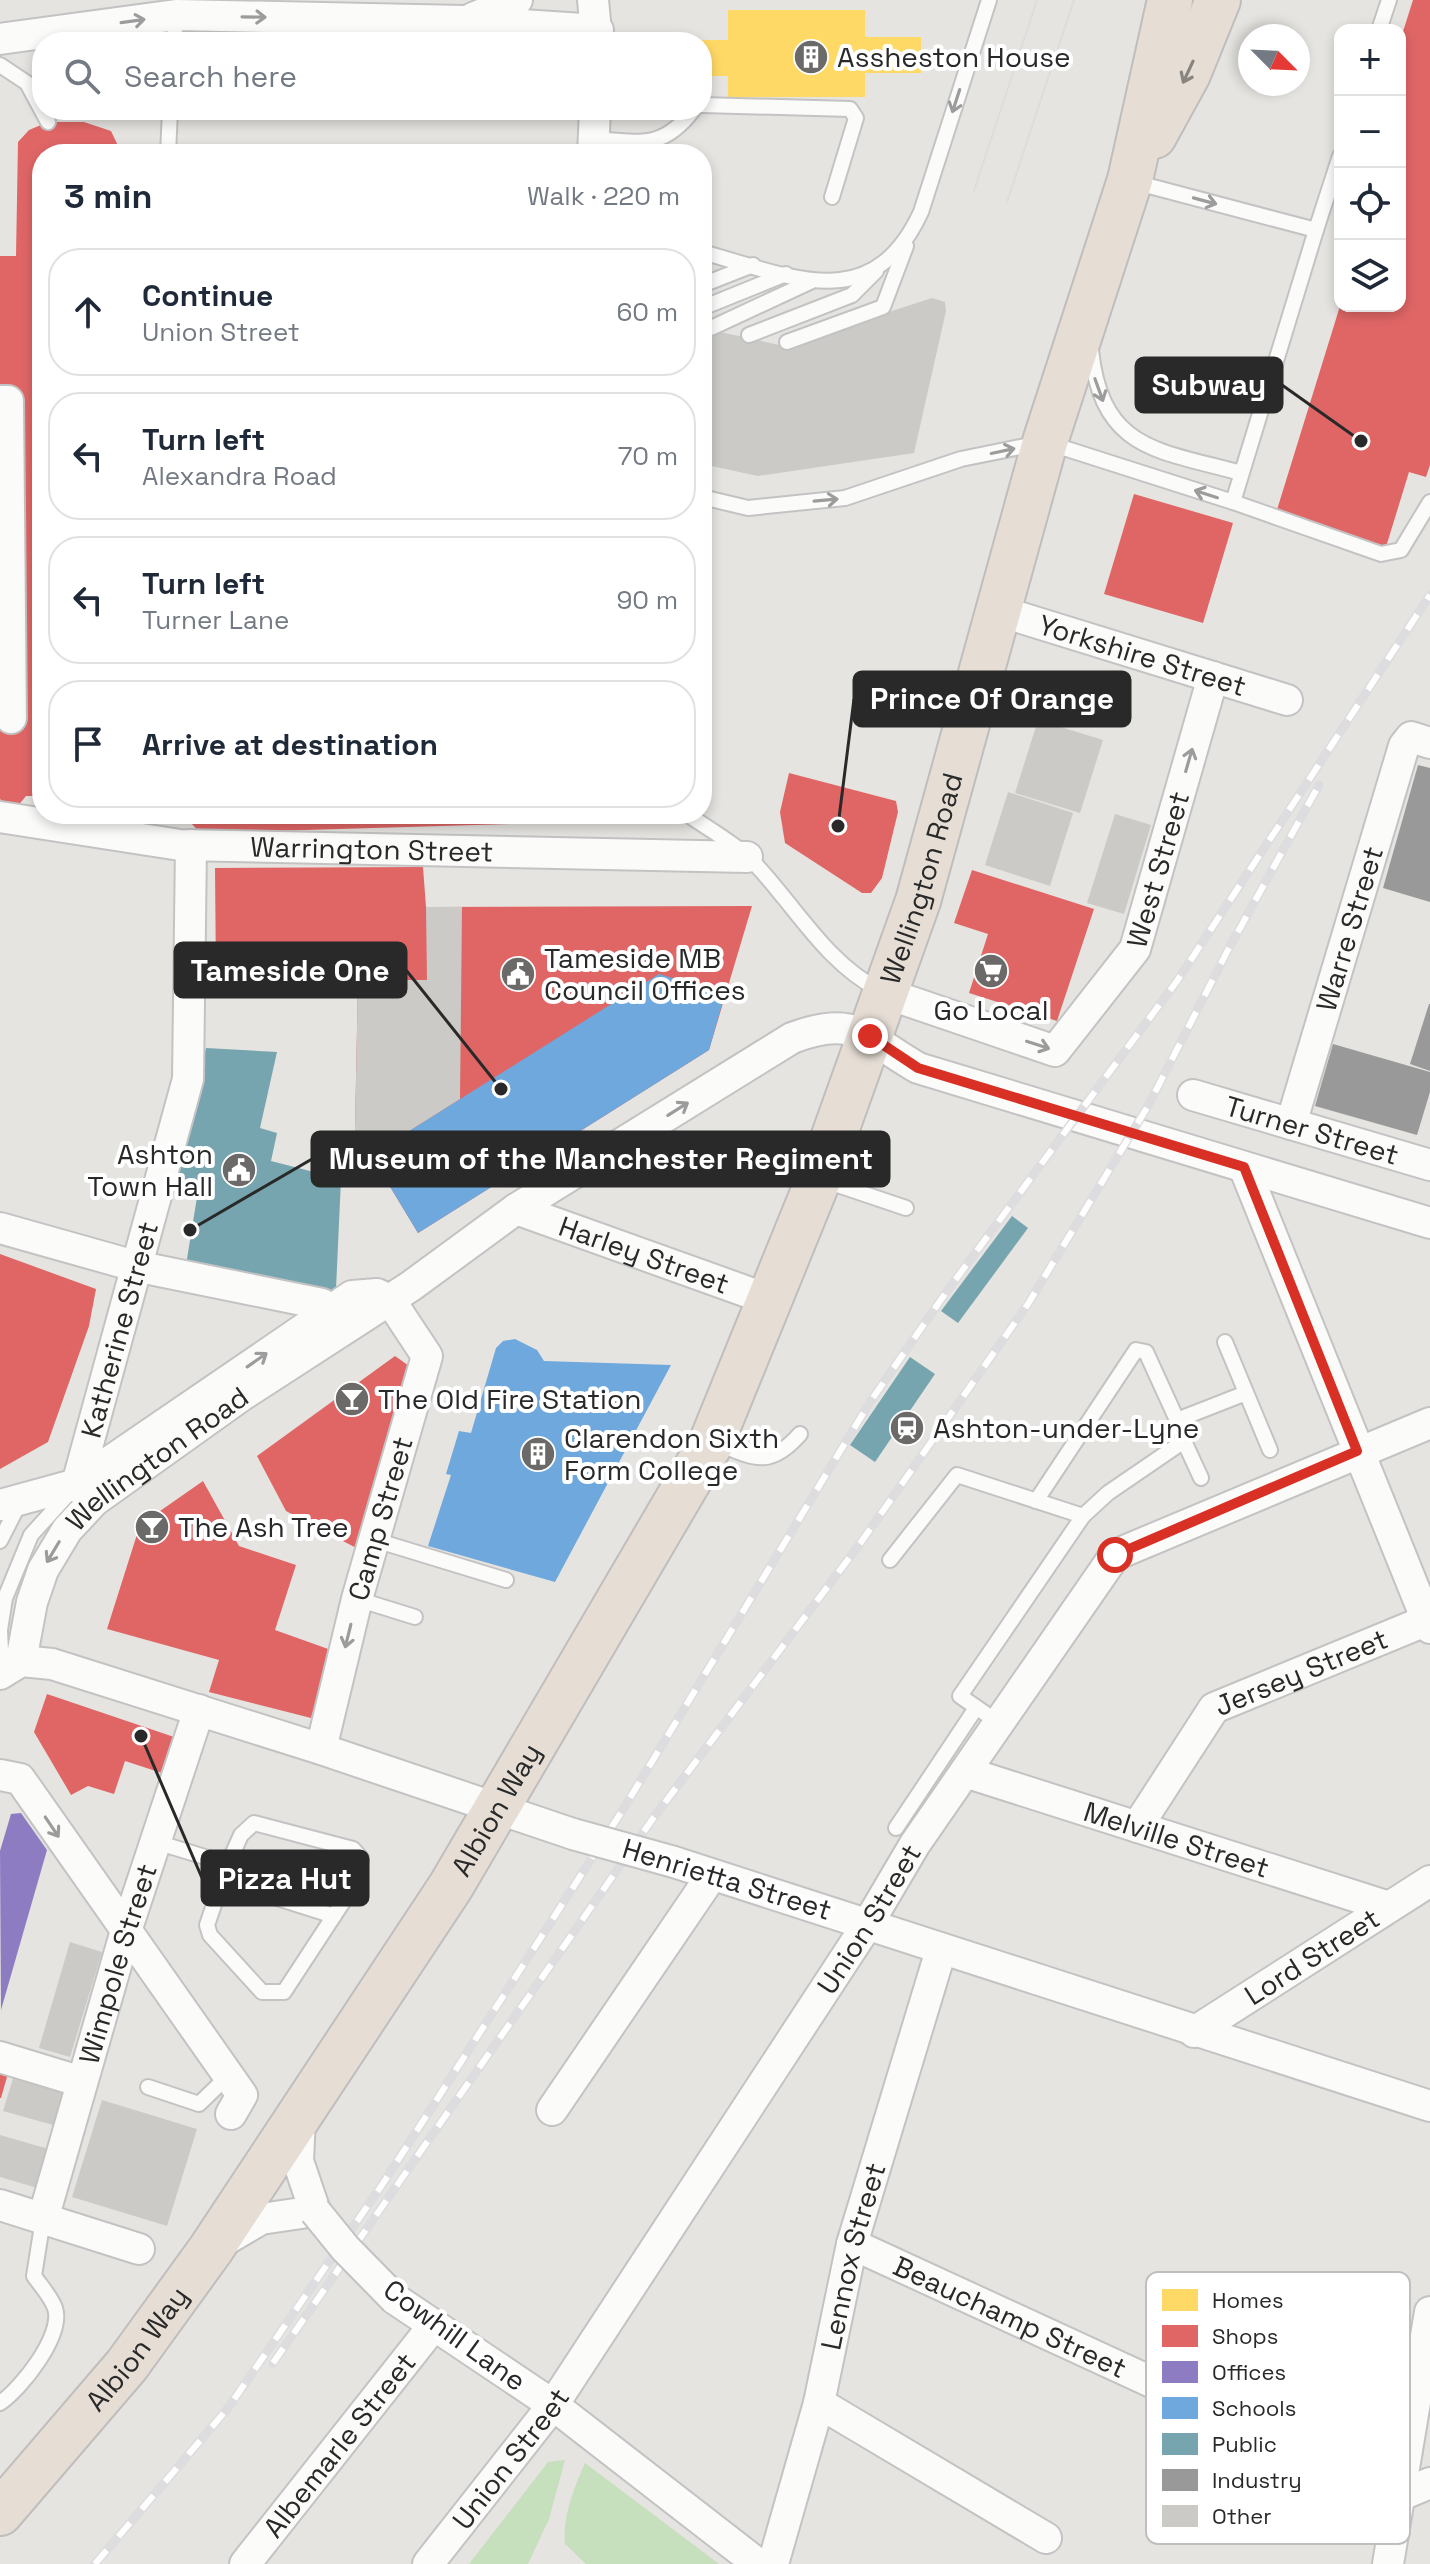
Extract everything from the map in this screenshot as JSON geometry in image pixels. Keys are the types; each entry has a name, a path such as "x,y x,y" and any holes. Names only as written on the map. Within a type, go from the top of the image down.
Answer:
{"highway":[{"name":"Wellington Road","path":"870,1036 918,901 1045,442 1130,180 1170,0"},
{"name":"Wellington Road","path":"1130,180 1188,74 1218,0"},
{"name":"Albion Way","path":"0,2513 127,2365 211,2249 451,1886 712,1441 819,1178 870,1036"}],"street":[{"path":"464,21 517,0"},
{"path":"593,0 597,32"},
{"path":"61,32 175,19 464,21 562,32"},
{"path":"0,39 32,35"},
{"path":"4,401 11,718"},
{"name":"Yorkshire Street","path":"999,611 1287,700"},
{"name":"West Street","path":"885,993 1055,1051 1135,949 1213,677"},
{"name":"Warre Street","path":"1291,1124 1404,746 1420,740"},
{"name":"Warrington Street","path":"0,817 32,822"},
{"name":"Warrington Street","path":"48,824 191,845 747,857"},
{"name":"Katherine Street","path":"86,1492 135,1266 188,1079 191,845"},
{"name":"Wellington Road","path":"86,1492 390,1300 516,1209 792,1038 841,1026 870,1036"},
{"path":"870,1036 918,1068 1430,1223"},
{"name":"Turner Street","path":"1193,1095 1430,1165"},
{"path":"1244,1167 1429,1622"},
{"name":"Harley Street","path":"516,1209 770,1300"},
{"path":"0,1228 135,1266 322,1304 328,1311"},
{"name":"Wellington Road","path":"8,1669 43,1570 86,1492 328,1311 352,1296 377,1294 390,1300"},
{"name":"Camp Street","path":"321,1749 357,1599 427,1356 390,1300"},
{"name":"Union Street","path":"428,2564 553,2405 869,1922 915,1844 965,1772 988,1715 1115,1555 1430,1423"},
{"path":"11,1502 86,1492"},
{"name":"Jersey Street","path":"1137,1827 1214,1708 1429,1622"},
{"name":"Henrietta Street","path":"8,1669 52,1664 321,1749 573,1834 869,1922 941,1950 1430,2106"},
{"name":"Wimpole Street","path":"43,2219 125,1934 199,1710"},
{"name":"Melville Street","path":"965,1772 1389,1907"},
{"path":"0,1775 20,1779 125,1934 242,2095 231,2114"},
{"path":"552,2110 712,1875"},
{"name":"Lord Street","path":"1194,2032 1430,1881"},
{"name":"Lennox Street","path":"773,2564 819,2403 852,2244 941,1950"},
{"path":"0,2057 82,2082"},
{"name":"Cowhill Lane","path":"300,2115 298,2161 315,2211 345,2248 395,2299 553,2405 758,2564"},
{"path":"0,2205 139,2249"},
{"path":"211,2249 261,2219 315,2211"},
{"name":"Beauchamp Street","path":"852,2244 1146,2379"},
{"path":"1410,2431 1430,2312"},
{"name":"Albemarle Street","path":"245,2564 434,2325"},
{"path":"819,2403 1046,2538"},
{"path":"1410,2491 1430,2483"},
{"path":"1388,2564 1391,2544"}],"lane":[{"path":"787,342 883,307 921,212 989,0"},
{"path":"1381,24 1389,0"},
{"path":"0,65 27,83 32,92"},
{"path":"712,105 850,109 856,118 832,197"},
{"path":"168,144 170,120"},
{"path":"594,134 649,143 671,134 684,120"},
{"path":"1233,502 1336,168"},
{"path":"1130,180 1316,230"},
{"path":"749,335 852,295 907,243"},
{"path":"712,256 812,281 848,281 882,266"},
{"path":"712,281 753,265"},
{"path":"712,304 786,274"},
{"path":"712,328 812,281"},
{"path":"1087,314 1093,372 1109,418 1144,445 1241,473"},
{"path":"712,499 748,508 845,498 939,467 1045,442 1233,502 1381,554 1401,550 1430,502"},
{"path":"701,824 747,857 831,953 859,979 885,993"},
{"path":"819,1178 906,1208"},
{"path":"1225,1342 1270,1450"},
{"path":"1036,1501 1136,1350 1146,1352 1201,1478"},
{"path":"1177,1420 1246,1393"},
{"path":"712,1441 757,1460 784,1452 800,1434"},
{"path":"896,1828 988,1715 960,1696 1083,1516 1108,1493 1184,1441"},
{"path":"890,1560 957,1475 1083,1516"},
{"path":"8,1669 0,1630 5,1598 31,1535 86,1492"},
{"path":"0,1541 11,1502"},
{"path":"375,1540 506,1580"},
{"path":"357,1599 415,1617"},
{"path":"254,1823 272,1825 353,1849 361,1858 362,1868 284,1992 262,1992 210,1935 207,1925 223,1881 241,1835 254,1823"},
{"path":"156,1842 228,1864"},
{"path":"223,1881 334,1916"},
{"path":"148,2087 199,2104 228,2076"},
{"path":"0,2403 23,2386 54,2326 56,2311 34,2276 43,2219"}],"green space":[{"path":"565,2460 549,2519 528,2564 469,2564 548,2462"},
{"path":"585,2463 719,2564 586,2564 565,2544 565,2523"}],"building: Homes":[{"name":"Assheston House","path":"728,10 865,10 865,37 921,37 921,73 865,73 865,97 728,97 728,76 712,76 712,40 728,40"}],"building: Shops":[{"path":"1413,0 1430,0 1430,465 1426,477 1409,472 1386,547 1276,513 1338,312 1406,312 1405,24"},
{"path":"48,122 84,122 111,131 117,144 32,144 32,796 26,796 13,812 0,799 0,256 16,256 18,142 29,130"},
{"path":"1134,494 1233,523 1203,623 1104,594"},
{"path":"789,773 896,801 898,812 882,878 871,893 862,893 785,843 780,812"},
{"path":"192,824 506,824 200,833"},
{"path":"423,867 426,907 752,906 709,1050 418,1233 355,1129 358,980 216,979 215,868"},
{"path":"972,870 1094,909 1057,1021 969,993 988,934 954,923"},
{"path":"0,1254 96,1289 89,1326 48,1442 0,1469"},
{"path":"395,1356 412,1368 362,1551 286,1511 257,1456"},
{"path":"203,1481 239,1546 296,1565 275,1630 331,1650 311,1718 209,1692 219,1660 107,1629 140,1525"},
{"path":"47,1694 177,1738 165,1774 125,1761 114,1794 88,1786 71,1795 34,1732"},
{"path":"0,2067 9,2070 1,2098 0,2098"}],"building: Offices":[{"path":"21,1813 47,1850 1,2010 0,1851 11,1814"}],"building: Schools":[{"path":"659,974 725,994 709,1050 418,1233 371,1155"},
{"name":"Clarendon Sixth Form College","path":"515,1339 537,1350 544,1361 671,1365 555,1582 428,1546 451,1475 446,1474 459,1431 471,1433 496,1348 503,1341"}],"building: Public":[{"name":"Ashton Town Hall","path":"206,1048 277,1052 260,1128 277,1133 271,1161 341,1179 336,1289 308,1296 185,1271 199,1185 169,1182"},
{"path":"1012,1216 1028,1228 958,1323 941,1311"},
{"path":"910,1357 935,1374 875,1462 850,1445"}],"building: Industry":[{"path":"1418,765 1430,768 1430,902 1383,888"},
{"path":"1430,1004 1430,1071 1410,1064"},
{"path":"1333,1044 1430,1072 1430,1092 1417,1135 1315,1106"}],"building: Other":[{"path":"932,298 945,302 946,311 914,453 758,476 712,466 712,330 784,346"},
{"path":"1038,720 1103,740 1080,813 1015,793"},
{"path":"1008,792 1073,813 1050,886 985,865"},
{"path":"1115,814 1151,825 1124,914 1087,903"},
{"path":"426,907 462,907 460,1099 371,1155 355,1129 358,980 427,980"},
{"path":"70,1942 102,1952 70,2057 39,2048"},
{"path":"15,2072 71,2089 60,2127 3,2111"},
{"path":"102,2100 197,2129 167,2226 72,2197"},
{"path":"0,2135 52,2150 41,2189 0,2177"}],"tram line":[{"path":"974,191 1037,0"},
{"path":"1007,202 1074,0"}],"railway":[{"path":"95,2564 228,2408 382,2185 622,1811 870,1402 947,1291 1177,981 1430,595"},
{"path":"273,2363 654,1817 859,1545 1028,1304 1148,1106 1229,948 1319,785"}],"place":[{"name":"Assheston House","path":"811,57"},
{"name":"Subway","path":"1361,441"},
{"name":"Prince Of Orange","path":"838,826"},
{"name":"Go Local","path":"991,971"},
{"name":"Tameside MB Council Offices","path":"518,974"},
{"name":"Tameside One","path":"501,1089"},
{"name":"Ashton Town Hall","path":"239,1170"},
{"name":"Museum of the Manchester Regiment","path":"190,1230"},
{"name":"The Old Fire Station","path":"352,1399"},
{"name":"Ashton-under-Lyne","path":"907,1428"},
{"name":"Clarendon Sixth Form College","path":"538,1454"},
{"name":"The Ash Tree","path":"152,1527"},
{"name":"Pizza Hut","path":"141,1736"}],"route":[{"path":"870,1036 918,1068 1244,1167 1357,1451 1115,1555"}]}
